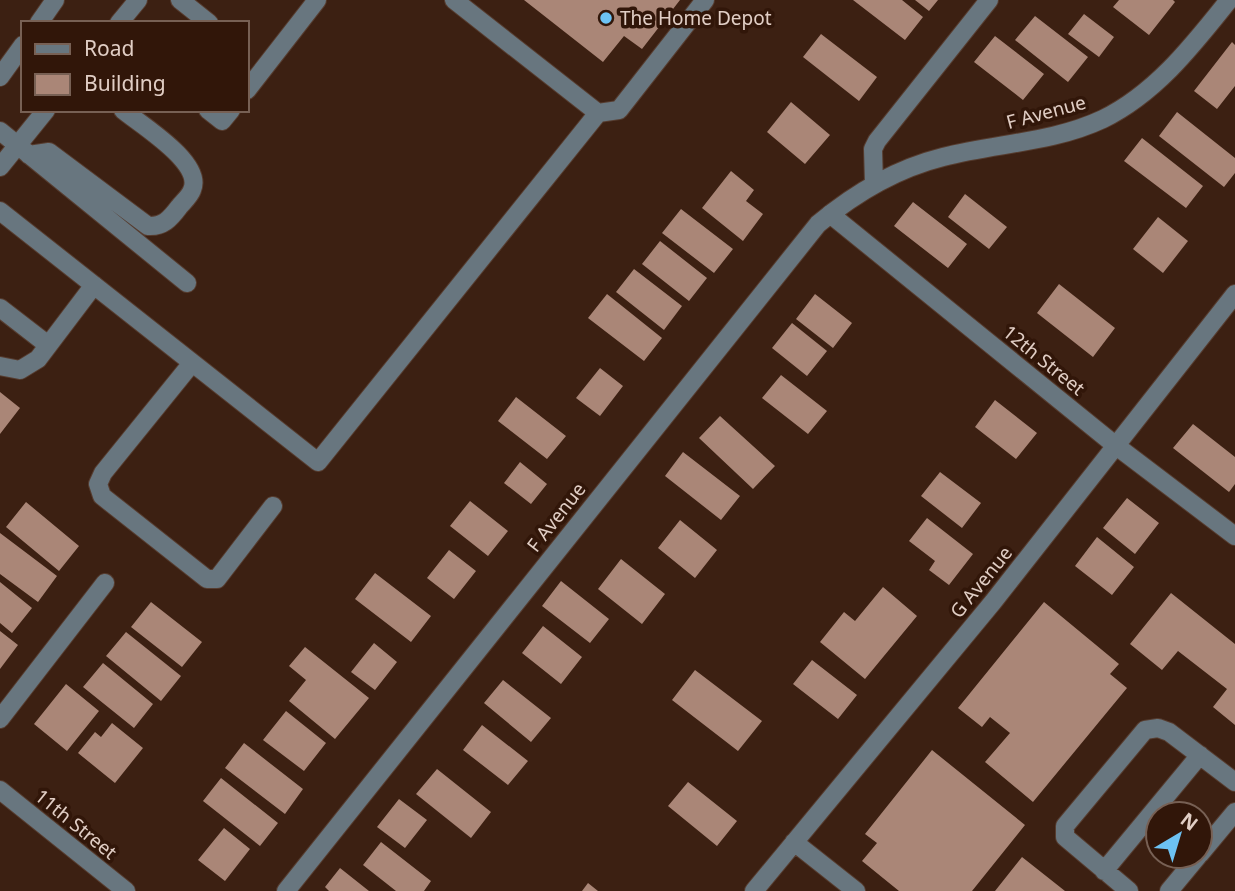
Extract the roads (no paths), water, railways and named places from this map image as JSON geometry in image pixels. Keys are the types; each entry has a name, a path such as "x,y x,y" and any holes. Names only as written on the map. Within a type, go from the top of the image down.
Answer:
{"street":[{"path":"40,21 55,0"},
{"path":"120,21 138,0"},
{"path":"180,0 206,21"},
{"path":"248,89 317,0"},
{"path":"454,0 598,113"},
{"path":"0,211 318,462 598,113 619,110 705,0"},
{"path":"874,184 873,149 877,141 989,0"},
{"name":"F Avenue","path":"286,891 786,260 830,214 874,184 942,157 1048,137 1103,119 1135,100 1162,77 1229,0"},
{"path":"0,77 21,48"},
{"path":"0,167 23,150 45,112"},
{"path":"23,150 49,152 148,226 159,227 170,219 193,188 193,176 186,160 126,112"},
{"path":"211,112 222,121 229,112"},
{"path":"0,131 187,283"},
{"name":"12th Street","path":"830,214 1115,445 1235,536"},
{"path":"0,366 20,370 38,359 94,285"},
{"name":"G Avenue","path":"754,891 993,602 1235,294"},
{"path":"0,308 48,345"},
{"path":"192,363 103,473 98,484 102,496 206,579 217,579 273,506"},
{"path":"0,719 105,583"},
{"path":"1129,891 1065,837 1065,826 1145,730 1158,728 1170,732 1235,782"},
{"path":"1104,871 1200,755"},
{"name":"11th Street","path":"0,790 126,891"},
{"path":"1214,837 1235,812"},
{"path":"794,842 856,891"},
{"path":"1169,891 1186,870"}],"place":[{"name":"The Home Depot","path":"606,18"}]}
